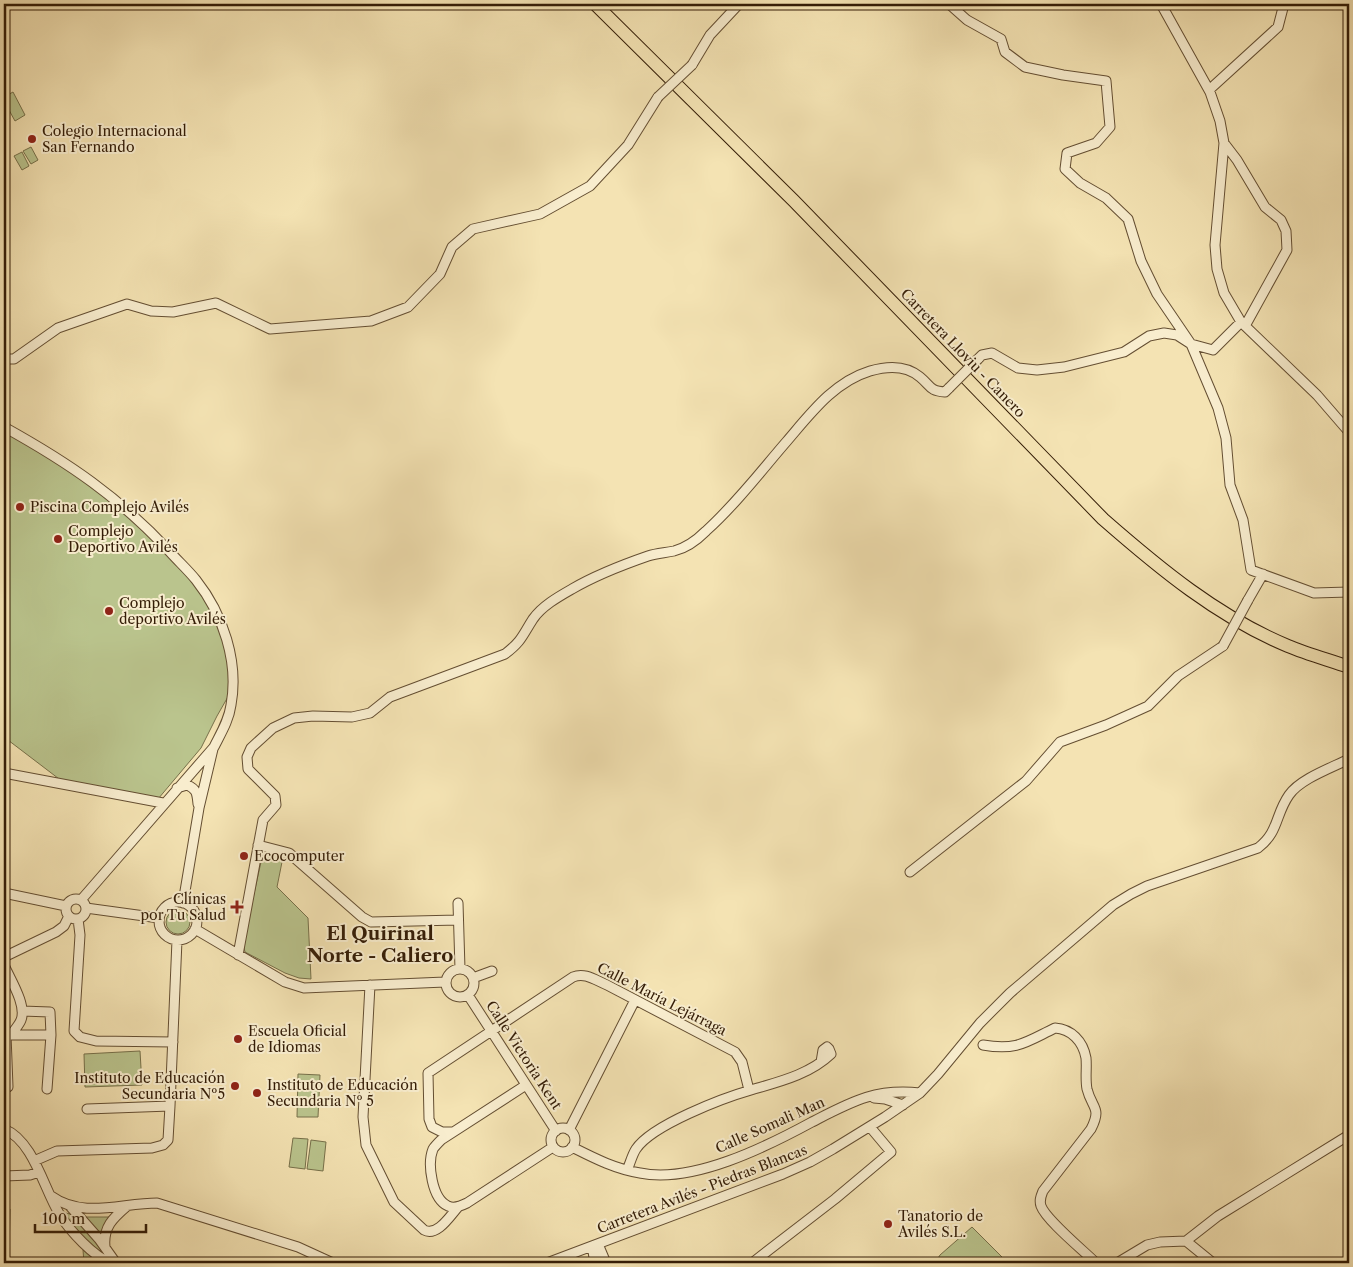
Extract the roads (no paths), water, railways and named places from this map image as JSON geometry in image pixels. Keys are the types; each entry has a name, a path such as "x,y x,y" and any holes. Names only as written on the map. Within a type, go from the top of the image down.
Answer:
{"highway":[{"name":"Carretera Lloviu - Canero","path":"596,4 794,201 1103,518 1147,557 1192,592 1239,622 1287,646 1349,667"}],"street":[{"path":"4,359 14,359 58,328 127,304 151,311 173,312 216,302 270,329 371,321 408,307 440,274 452,247 473,229 540,214 590,186 628,145 658,97 692,65 710,35 740,4"},
{"path":"949,4 967,20 1001,39 1004,52 1025,67 1063,76 1106,81 1110,127 1096,143 1067,152 1065,169 1080,183 1106,198 1128,219 1140,261 1153,286 1190,344 1218,408 1226,438 1230,484 1243,520 1251,570 1314,593 1349,592"},
{"path":"1161,4 1209,90 1220,121 1224,143 1215,244 1216,261 1224,293 1243,324 1317,395 1349,432"},
{"path":"1209,90 1278,27 1284,4"},
{"path":"238,955 263,820 276,805 275,796 248,769 247,757 252,748 273,728 294,718 313,716 352,717 370,713 390,697 505,654 517,645 534,618 550,603 572,589 598,575 632,561 676,550 691,544 706,532 727,510 822,401 850,380 869,371 889,366 908,369 920,377 928,387 936,391 945,392 982,355 992,353 1018,368 1037,370 1064,367 1124,352 1149,336 1164,333 1176,335 1190,344 1214,350 1243,324 1287,250 1286,231 1281,220 1265,208 1237,160 1224,143"},
{"path":"4,427 75,469 125,508 153,534 196,581 209,599 221,622 229,645 233,688 231,706 225,727 214,747 164,803 84,904 84,915 74,918 56,932 4,957"},
{"path":"910,872 1026,781 1060,742 1106,725 1148,706 1178,676 1223,646 1263,574"},
{"path":"183,903 199,808 214,747"},
{"name":"Carretera Avilés - Piedras Blancas","path":"547,1263 792,1170 818,1158 885,1118 920,1092 938,1074 980,1023 1010,993 1113,905 1147,886 1258,848 1268,841 1283,805 1298,785 1349,759"},
{"path":"4,773 164,803"},
{"path":"177,788 187,785 194,788 197,793 199,808"},
{"path":"258,845 288,853 362,917 371,922 458,920"},
{"path":"4,893 66,906"},
{"path":"160,918 84,904 78,899 70,900 66,906 67,913 74,918 80,935 74,1031 80,1037 96,1041 173,1042"},
{"path":"173,903 183,903 193,910 196,916 195,929 188,937 177,940 168,937 163,932 160,918 166,907 173,903"},
{"path":"458,903 460,969"},
{"path":"195,929 285,982 304,988 445,982"},
{"path":"34,1161 57,1151 152,1148 163,1145 168,1140 177,940"},
{"path":"4,965 20,1000 22,1011 21,1020 6,1034 8,1087"},
{"path":"460,969 470,972 473,978 473,989 468,995 459,997 452,996 445,982 450,972 460,969"},
{"path":"473,978 492,971"},
{"name":"Calle María Lejárraga","path":"492,1031 573,977 586,975 734,1052 742,1062 749,1090"},
{"path":"370,985 363,1117 366,1145 394,1202 424,1230 433,1232 458,1207 553,1147"},
{"name":"Calle Victoria Kent","path":"468,995 556,1131"},
{"path":"569,1130 635,1000"},
{"path":"22,1011 50,1012 51,1035 47,1089"},
{"path":"983,1044 998,1048 1018,1046 1055,1028 1069,1032 1082,1044 1086,1058 1087,1090 1097,1112 1096,1120 1043,1190 1040,1200 1042,1208 1051,1220 1096,1263"},
{"path":"453,1132 442,1132 432,1127 428,1073 492,1031"},
{"path":"6,1034 51,1035"},
{"path":"627,1170 636,1149 650,1135 708,1106 749,1090 784,1081 821,1062"},
{"path":"458,1207 449,1207 435,1192 432,1180 431,1159 434,1148 441,1140 526,1085"},
{"name":"Calle Somali Man","path":"572,1147 611,1165 642,1174 661,1175 699,1170 766,1145 864,1098 920,1092"},
{"path":"885,1118 889,1094 901,1099 903,1105"},
{"path":"87,1109 170,1106"},
{"path":"752,1263 891,1152 870,1127"},
{"path":"563,1128 569,1130 574,1137 572,1147 564,1152 553,1147 551,1138 556,1131 563,1128"},
{"path":"4,1129 9,1131 24,1145 34,1161 60,1216 81,1241 111,1263"},
{"path":"1117,1263 1147,1245 1160,1242 1186,1241 1218,1216 1349,1135"},
{"path":"4,1176 30,1175 39,1172"},
{"path":"51,1196 59,1202 89,1209 107,1209 156,1203 298,1247 333,1263"},
{"path":"68,1205 88,1225 116,1263"},
{"path":"106,1250 104,1238 109,1224 127,1206"},
{"path":"1186,1241 1213,1263"},
{"path":"595,1245 595,1263"},
{"path":"595,1245 606,1263"}],"place":[{"name":"Colegio Internacional San Fernando","path":"32,139"},
{"name":"Piscina Complejo Avilés","path":"20,507"},
{"name":"Complejo Deportivo Avilés","path":"58,539"},
{"name":"Complejo deportivo Avilés","path":"109,611"},
{"name":"Ecocomputer","path":"244,856"},
{"name":"Clínicas por Tu Salud","path":"237,907"},
{"name":"Escuela Oficial de Idiomas","path":"238,1039"},
{"name":"Instituto de Educación Secundaria Nº5","path":"235,1086"},
{"name":"Instituto de Educación Secundaria Nº 5","path":"257,1093"},
{"name":"Tanatorio de Avilés S.L.","path":"888,1224"}],"district":[{"name":"El Quirinal Norte - Caliero","path":"380,944"}]}
